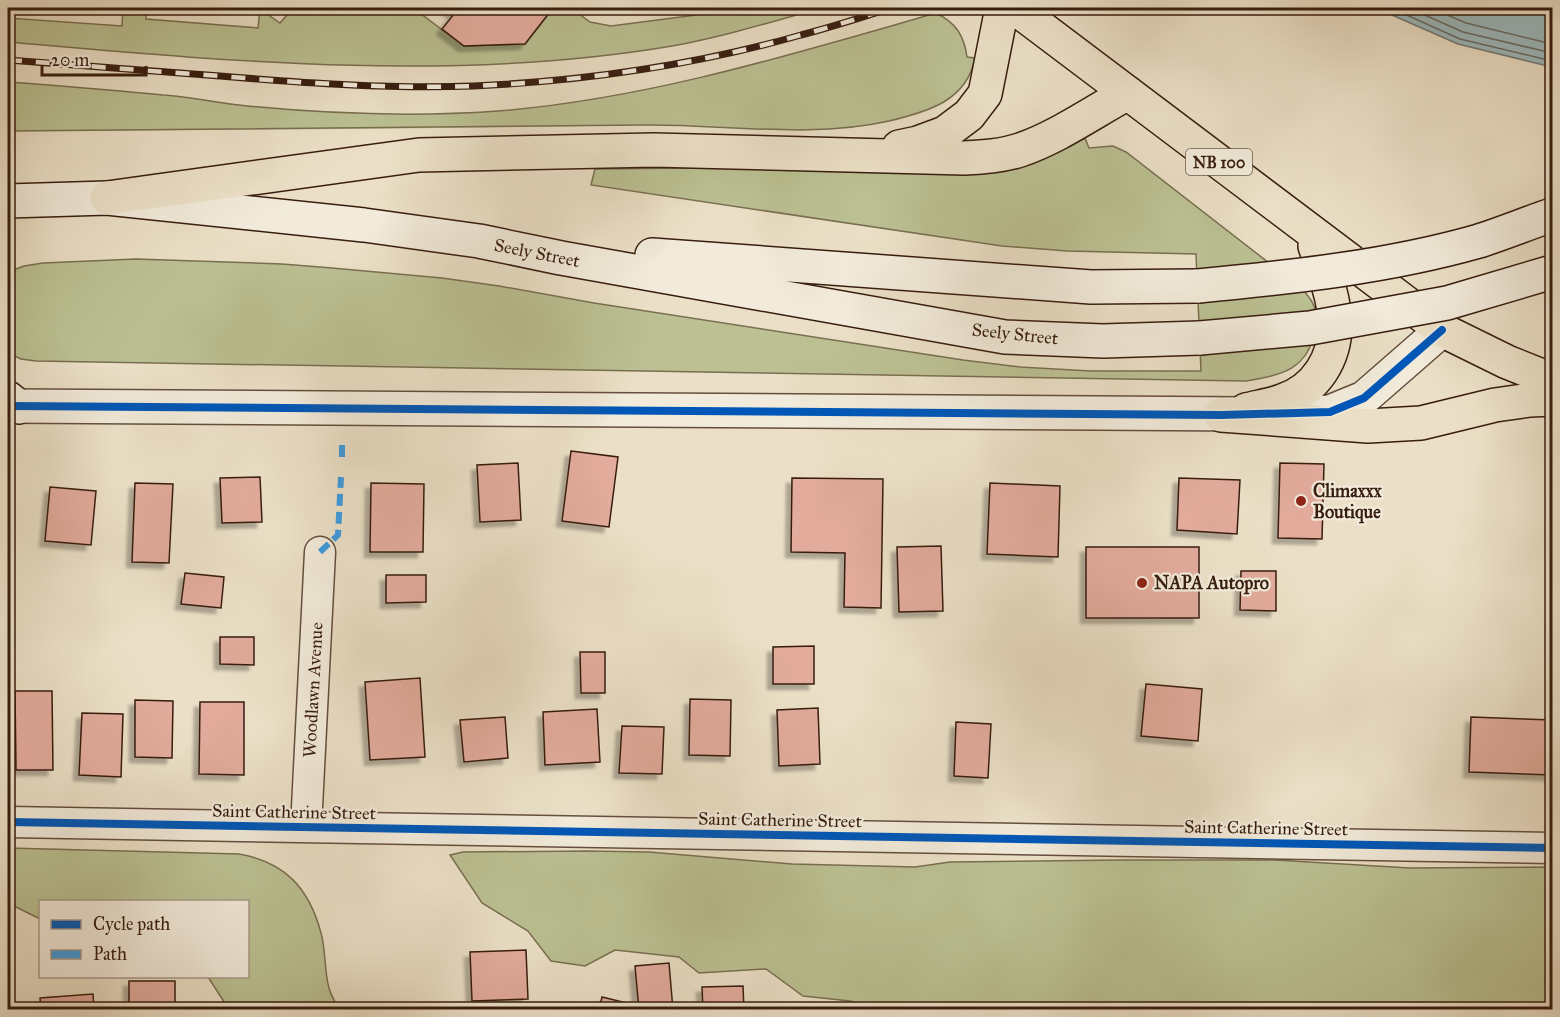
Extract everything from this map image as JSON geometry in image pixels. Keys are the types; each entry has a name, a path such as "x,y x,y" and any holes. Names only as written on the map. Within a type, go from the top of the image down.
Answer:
{"main road":[{"path":"862,155 918,143 945,133 969,115 985,94 1002,8"},
{"name":"NB 100","path":"1015,8 1442,330 1507,362 1552,380"},
{"path":"107,198 419,155 654,150 964,158 1002,155 1044,140 1128,93"},
{"name":"Seely Street","path":"14,207 107,198 364,225 479,241 1091,287 1198,286 1301,276 1405,258 1479,241 1552,215"},
{"path":"1221,415 1283,401 1309,387 1323,370 1331,349 1335,322 1328,285 1310,231"},
{"name":"Seely Street","path":"479,241 561,258 1005,336 1103,341 1200,338 1310,327 1447,303 1552,272"},
{"path":"11,404 1221,415 1330,412 1364,398 1442,330"},
{"path":"1221,415 1368,426 1421,423 1495,405 1552,399"}],"street":[{"name":"Woodlawn Avenue","path":"306,827 320,552"},
{"name":"Saint Catherine Street","path":"8,822 1552,848"}],"green space":[{"path":"123,8 146,8 146,19 258,28 260,9 280,23 293,8 413,8 464,46 525,44 553,8 571,8 590,22 611,26 696,15 727,8 821,8 728,34 672,46 590,57 507,64 340,65 173,56 8,42 8,18 122,26"},
{"path":"936,13 958,30 964,42 967,57 975,58 971,73 964,85 943,102 931,108 889,121 859,126 798,130 644,125 8,131 8,82 174,96 248,106 310,111 404,114 498,111 554,105 665,86 774,59"},
{"path":"1085,138 1089,148 1113,146 1126,152 1300,287 1312,301 1316,316 1312,343 1300,362 1282,373 1246,381 36,361 21,359 8,353 8,272 24,266 43,263 136,259 282,264 442,278 1020,367 1091,371 1201,371 1196,254 1067,251 1002,246 591,185 595,169 999,165 1063,148"},
{"path":"8,848 239,854 255,858 270,863 293,880 310,903 323,940 329,988 339,1009 228,1008 209,978 249,978 249,900 39,900 39,918 8,903"},
{"path":"463,852 649,852 792,864 915,867 950,862 1275,860 1410,868 1552,867 1552,1009 875,1009 850,1001 803,996 766,969 699,973 679,957 615,950 585,966 551,961 528,931 482,903 450,855"}],"water":[{"path":"1376,8 1537,8 1552,13 1552,67 1458,44"}],"building":[{"path":"446,8 553,8 525,44 464,46 442,29 454,14"},
{"path":"571,451 618,457 609,527 562,521"},
{"path":"518,463 521,520 480,522 477,465"},
{"name":"Climaxxx Boutique","path":"1280,463 1324,464 1322,539 1278,538"},
{"path":"260,477 262,522 222,523 220,478"},
{"path":"792,478 883,479 881,608 844,607 845,553 791,552"},
{"path":"1179,478 1240,480 1237,534 1177,530"},
{"path":"135,483 173,484 169,563 132,562"},
{"path":"371,483 424,484 423,552 370,552"},
{"path":"990,483 1060,486 1058,557 987,554"},
{"path":"50,487 96,491 91,545 45,541"},
{"path":"941,546 943,611 899,612 897,547"},
{"name":"NAPA Autopro","path":"1086,547 1199,547 1199,618 1086,618"},
{"path":"1241,571 1276,571 1276,611 1240,610"},
{"path":"185,573 224,577 221,608 181,604"},
{"path":"386,575 426,575 426,602 386,603"},
{"path":"220,637 254,637 254,665 220,664"},
{"path":"814,646 814,684 773,684 773,647"},
{"path":"580,652 605,652 605,693 581,693"},
{"path":"420,678 425,757 370,760 365,682"},
{"path":"1146,684 1202,689 1198,741 1141,736"},
{"path":"15,691 52,691 53,770 16,770"},
{"path":"690,699 731,700 730,756 689,755"},
{"path":"135,700 173,701 172,758 135,757"},
{"path":"200,702 244,702 244,775 199,774"},
{"path":"818,708 820,764 779,766 777,710"},
{"path":"597,709 600,762 545,765 543,712"},
{"path":"82,713 123,714 121,777 79,775"},
{"path":"505,717 508,758 464,762 460,720"},
{"path":"1471,717 1552,720 1552,775 1469,772"},
{"path":"956,722 991,724 988,778 954,776"},
{"path":"622,726 664,727 662,774 619,773"},
{"path":"526,950 528,999 472,1001 470,952"},
{"path":"669,963 673,1010 639,1010 635,966"},
{"path":"129,981 175,981 175,1010 129,1010"},
{"path":"743,986 744,1010 703,1010 702,987"},
{"path":"93,994 94,1010 41,1010 40,998"},
{"path":"602,997 631,1004 629,1010 599,1010"}],"railway":[{"path":"8,60 347,85 442,87 515,84 598,76 721,55 813,32 892,8"}],"marked path":[{"path":"342,441 342,457"},
{"path":"320,552 338,535 341,477"}],"cycle path":[{"path":"8,406 1221,415 1330,412 1364,398 1442,330"},
{"path":"8,822 1552,848"}],"place":[{"name":"Climaxxx Boutique","path":"1301,501"},
{"name":"NAPA Autopro","path":"1142,583"}]}
